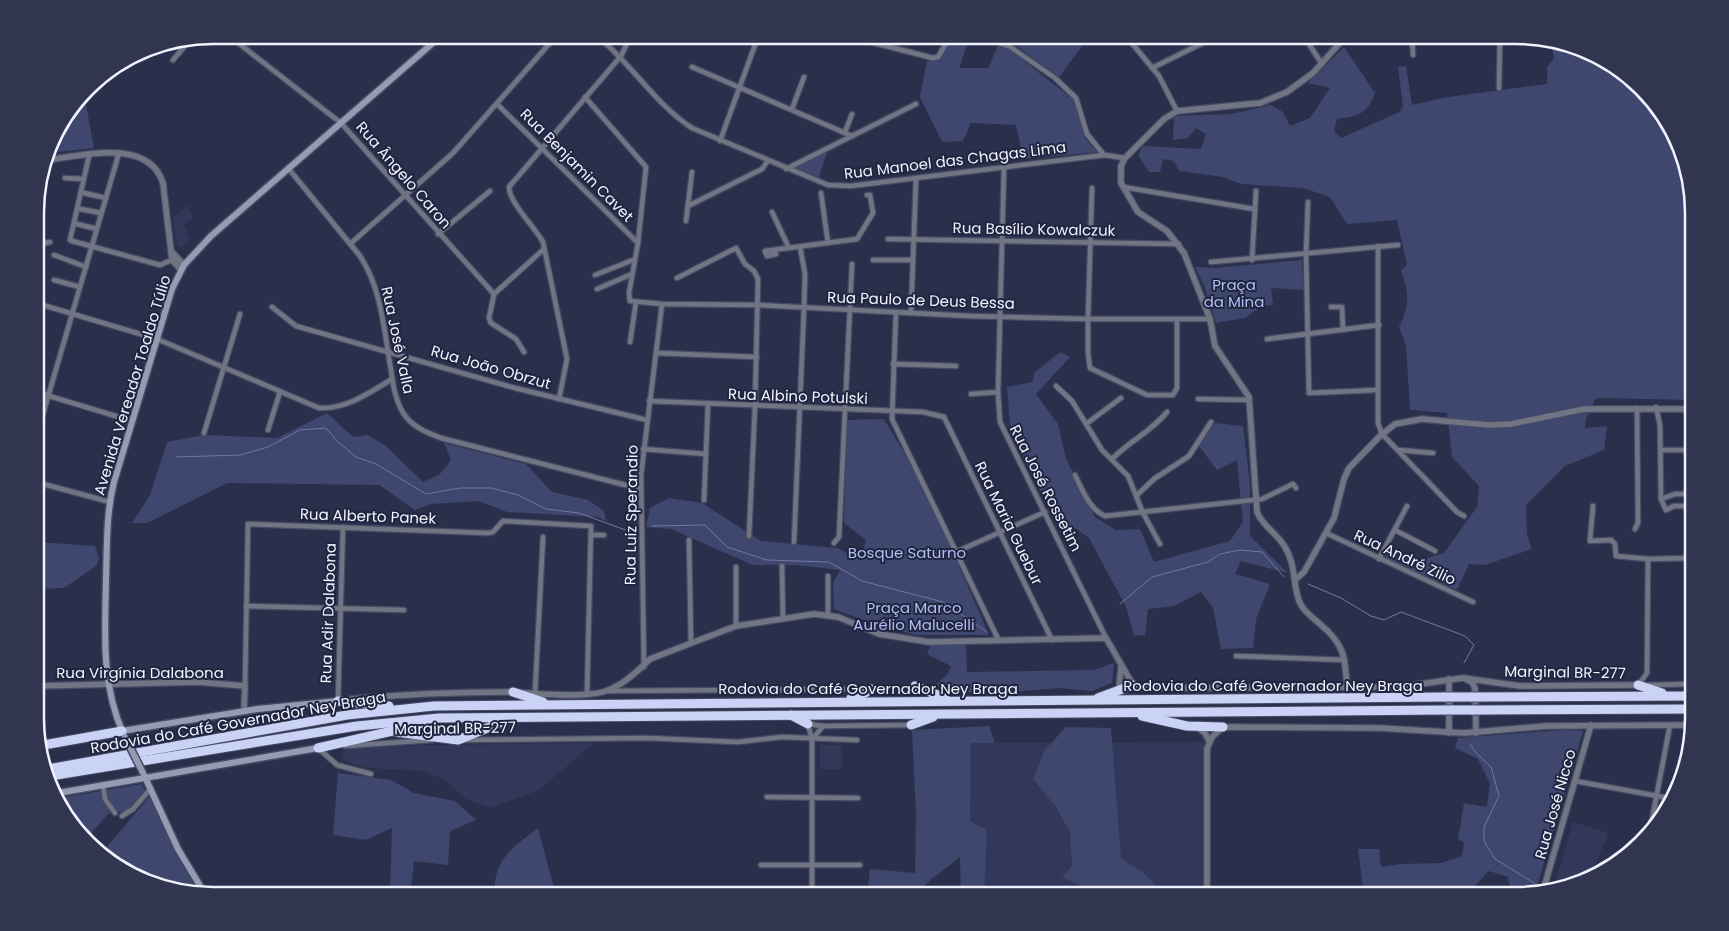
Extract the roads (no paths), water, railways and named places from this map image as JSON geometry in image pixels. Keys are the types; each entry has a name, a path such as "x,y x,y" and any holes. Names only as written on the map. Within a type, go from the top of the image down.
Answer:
{"highway":[{"path":"1094,700 1133,685"},
{"path":"1638,685 1669,696"},
{"path":"915,686 938,696 968,701"},
{"path":"812,702 858,696 871,689"},
{"path":"513,692 550,704"},
{"name":"Rodovia do Café Governador Ney Braga","path":"51,768 192,745 347,715 407,708 550,704 1685,696"},
{"path":"338,701 407,708"},
{"name":"Rodovia do Café Governador Ney Braga","path":"54,775 357,726 412,720 490,717 1685,709"},
{"path":"1128,712 1196,727 1223,727"},
{"path":"911,725 940,714"},
{"path":"791,715 808,724"},
{"path":"318,748 389,730 490,717"},
{"path":"389,730 458,740 514,717"},
{"path":"46,745 124,734"}],"main road":[{"name":"Avenida Vereador Toaldo Túlio","path":"200,886 178,849 145,775 124,734 107,683 105,649 110,502 132,421 172,289 182,268 202,244 432,44"},
{"path":"124,734 244,711 338,701"},
{"name":"Marginal BR-277","path":"61,792 145,775 318,748"}],"street":[{"name":"Rua Ângelo Caron","path":"240,44 341,123 438,234 494,294"},
{"path":"350,244 453,153 548,44"},
{"name":"Rua Manoel das Chagas Lima","path":"607,44 621,56 678,119 720,141 824,183 837,186 916,179 1104,155 1125,158"},
{"path":"559,399 567,359 544,249 534,226 510,198 509,187 621,56 627,44"},
{"path":"879,44 933,58 938,57 946,44"},
{"path":"1004,44 1055,78 1076,98 1087,134 1104,155"},
{"path":"1132,44 1152,68 1177,111"},
{"path":"1152,68 1201,44"},
{"path":"1309,44 1322,64"},
{"path":"1339,44 1322,64 1287,92 1260,103 1177,111 1164,118 1125,158 1120,175 1123,187 1138,212 1167,231 1179,244 1210,319 1215,346 1239,380 1249,400 1255,500 1260,519 1285,547 1291,559 1302,606 1332,634 1341,646 1346,660 1347,687"},
{"path":"1412,44 1413,55"},
{"path":"1499,88 1500,44"},
{"path":"720,141 755,45"},
{"path":"173,60 185,46"},
{"path":"692,67 852,136"},
{"path":"792,109 804,78"},
{"path":"585,97 646,168 638,244 632,274 597,289"},
{"name":"Rua Benjamin Cavet","path":"497,104 638,244"},
{"path":"786,168 916,104"},
{"path":"845,132 852,114"},
{"path":"53,160 119,153 132,154 145,159 158,172 164,190 172,260 182,268"},
{"path":"44,410 119,153"},
{"path":"89,156 71,241 92,245 160,266 172,260"},
{"path":"688,206 762,169 768,161"},
{"name":"Rua José Valla","path":"288,168 365,264 373,281 398,401 404,415 415,426 433,435 641,489"},
{"name":"Rua José Rossetim","path":"1004,168 1002,316 998,413 1003,433 1045,512 1106,638 1133,685"},
{"path":"686,221 692,172"},
{"path":"65,178 83,179"},
{"path":"911,313 916,179"},
{"path":"1123,187 1254,209"},
{"path":"1092,188 1092,242 1088,319 1088,359 1090,368 1147,394 1173,396 1177,388 1177,320"},
{"path":"438,234 490,191"},
{"path":"1252,260 1256,191"},
{"path":"84,193 106,198"},
{"path":"821,193 828,243"},
{"path":"776,254 767,256 765,251 857,239 873,213 870,195 866,195"},
{"path":"1308,202 1306,254 1309,393 1318,395 1377,390"},
{"path":"80,209 101,213"},
{"path":"772,212 789,248"},
{"path":"77,224 97,229"},
{"name":"Rua Basílio Kowalczuk","path":"888,239 1179,244"},
{"path":"44,243 50,242"},
{"path":"1211,262 1252,260 1398,245"},
{"path":"1378,246 1378,423 1382,434 1457,512 1464,516"},
{"path":"794,542 804,308 804,274 800,247"},
{"path":"677,278 736,248 745,264 754,271 758,280 757,357 749,536"},
{"path":"524,352 516,339 491,323 489,318 494,294 544,249"},
{"path":"171,250 182,268"},
{"path":"54,255 86,267"},
{"path":"595,275 634,260"},
{"path":"873,260 913,260"},
{"path":"834,543 840,537 852,264"},
{"name":"Rua Paulo de Deus Bessa","path":"632,274 630,301 636,302 758,305 911,313 1088,319 1210,319"},
{"path":"54,280 80,287"},
{"path":"630,342 636,302"},
{"name":"Rua Luiz Sperandio","path":"644,667 641,489 643,449 662,304"},
{"path":"44,305 157,339 312,406 334,408 359,399 392,379"},
{"name":"Rua João Obrzut","path":"272,307 299,327 559,399 647,420"},
{"path":"1331,307 1342,307 1343,330"},
{"path":"896,312 892,419 999,641"},
{"path":"204,433 240,314"},
{"path":"1267,339 1379,325"},
{"path":"656,353 757,357"},
{"path":"893,364 956,366"},
{"path":"1056,386 1072,400 1102,450 1113,458 1128,476 1143,513 1160,544"},
{"path":"268,430 280,392"},
{"path":"971,394 998,392"},
{"path":"44,395 132,421"},
{"path":"1086,424 1122,398"},
{"path":"1198,399 1249,400"},
{"name":"Rua Albino Potulski","path":"649,401 922,412 944,417"},
{"path":"704,500 708,404"},
{"path":"1635,529 1638,523 1637,407"},
{"path":"1296,579 1304,572 1334,518 1344,478 1349,468 1382,434 1395,424 1415,419 1489,425 1510,424 1584,409 1637,407 1685,409"},
{"path":"1656,408 1660,425 1661,499 1666,510 1674,506 1685,506"},
{"path":"1113,458 1123,448 1160,422 1167,412"},
{"name":"Rua Maria Guebur","path":"944,417 1052,640"},
{"path":"1137,495 1154,479 1188,456 1211,422"},
{"path":"643,449 706,454"},
{"path":"1398,450 1433,453"},
{"path":"1661,450 1685,450"},
{"path":"1075,474 1084,494 1098,513 1105,516 1262,499 1293,484 1296,488"},
{"path":"44,484 110,502"},
{"path":"1661,499 1675,494 1685,494"},
{"path":"1379,559 1407,506"},
{"path":"1593,506 1590,541 1611,540 1615,544 1616,556 1648,559 1685,558"},
{"path":"956,552 1045,512"},
{"name":"Rua Alberto Panek","path":"246,606 248,524 488,532 494,531 503,521 591,526 590,534"},
{"name":"Rua Adir Dalabona","path":"338,701 343,527"},
{"path":"1395,530 1435,551"},
{"name":"Rua André Zilio","path":"1326,533 1473,602"},
{"path":"587,694 590,534 604,535"},
{"path":"535,693 543,536"},
{"path":"689,540 691,644"},
{"path":"1638,685 1647,673 1648,559"},
{"path":"782,566 783,618"},
{"path":"736,567 736,626"},
{"path":"828,576 828,615"},
{"path":"244,711 246,606 404,610"},
{"path":"338,701 415,694 513,692 552,696 600,695 610,691 644,667 650,659 736,626 814,614 828,615 897,639 929,642 1106,638"},
{"path":"1236,656 1346,660"},
{"path":"1119,689 1121,665"},
{"path":"1463,678 1473,684 1475,689 1476,733"},
{"name":"Marginal BR-277","path":"1133,685 1141,688 1410,686 1463,678 1520,686 1638,685"},
{"path":"1449,679 1449,733"},
{"name":"Rua Virgínia Dalabona","path":"44,686 198,682 244,686"},
{"path":"1638,685 1685,684"},
{"path":"610,691 871,689"},
{"path":"812,887 812,740 808,724 823,726 911,725"},
{"name":"Rua José Nicco","path":"1545,885 1591,725"},
{"path":"1652,818 1670,725"},
{"path":"1209,741 1223,727 1370,728 1476,733 1547,726 1685,725"},
{"path":"812,740 823,726"},
{"path":"1196,727 1205,733 1209,741 1206,762 1207,887"},
{"name":"Marginal BR-277","path":"318,748 392,742 458,740 647,738 732,742 782,737 812,740 857,740"},
{"path":"318,748 337,765 371,774"},
{"path":"1575,781 1665,797"},
{"path":"103,785 105,799 115,813"},
{"path":"122,816 133,809 151,788"},
{"path":"767,797 858,798"},
{"path":"761,865 860,865"}],"waterway":[{"path":"176,457 240,455 268,447 300,430 326,428 338,442 356,457 376,464 426,494 460,488 491,488 518,495 546,509 579,513 631,532"},
{"path":"652,526 705,525 727,547 767,560 829,562 862,581 943,602 987,632"},
{"path":"1120,604 1152,577 1208,562 1220,554 1240,550 1262,552 1284,577"},
{"path":"1308,584 1341,598 1371,616 1384,620 1401,612 1465,636 1474,645 1464,663"},
{"path":"1470,744 1476,753 1491,767 1499,796 1484,827 1484,841 1495,859 1534,883"}],"park label":[{"name":"Praça da Mina","path":"1234,292"},
{"name":"Bosque Saturno","path":"907,552"},
{"name":"Praça Marco Aurélio Malucelli","path":"914,616"}]}
